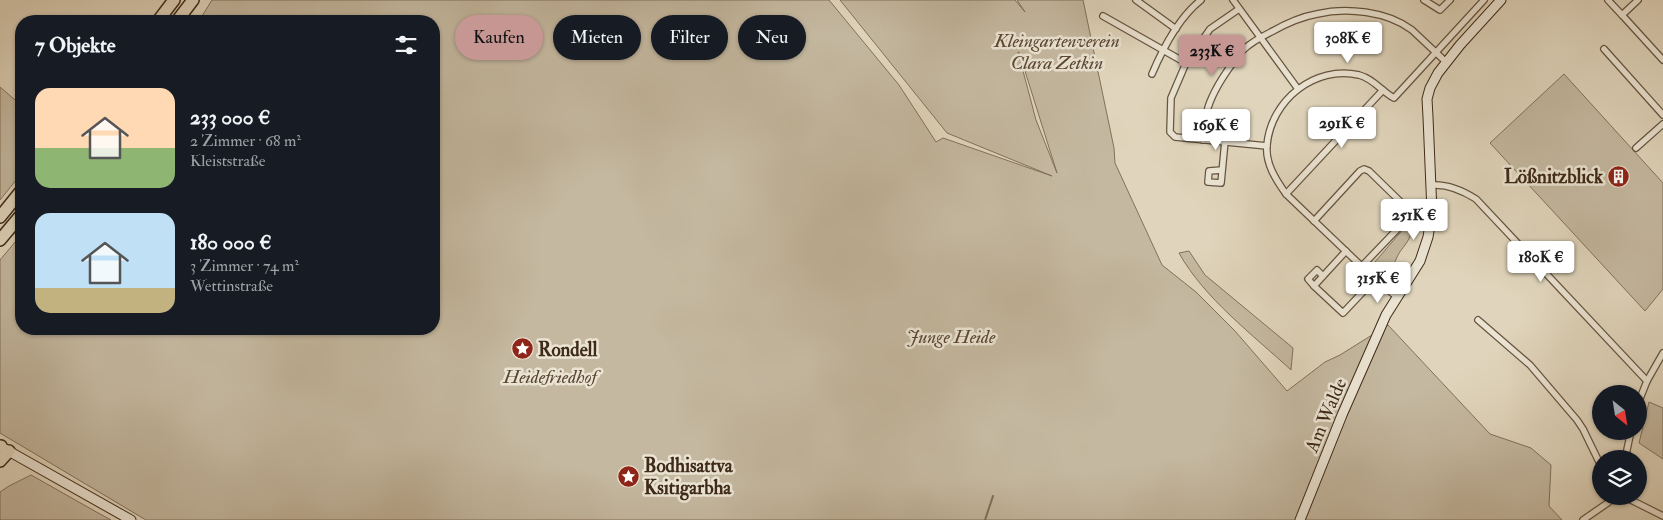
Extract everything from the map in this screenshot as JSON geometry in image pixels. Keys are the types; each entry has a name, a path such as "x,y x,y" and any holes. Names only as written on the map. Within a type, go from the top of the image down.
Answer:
{"highway":[{"path":"163,15 174,0"},
{"path":"182,15 193,0"},
{"path":"0,217 15,198"},
{"path":"0,240 15,222"},
{"path":"0,461 2,447"}],"street":[{"path":"1136,0 1176,29"},
{"path":"1152,74 1163,50 1176,29 1190,8 1201,0"},
{"path":"1233,0 1298,88"},
{"path":"1424,0 1440,10 1450,0"},
{"path":"1397,297 1286,194 1275,178 1269,162 1267,146 1271,128 1278,111 1298,88 1314,79 1329,75 1347,74 1372,80 1394,98 1484,0"},
{"name":"Am Walde","path":"1300,520 1382,324 1420,261 1428,237 1432,212 1432,185 1427,99 1433,80 1460,45 1501,0"},
{"path":"1608,0 1663,60"},
{"path":"1622,15 1638,0"},
{"path":"1239,9 1210,29 1186,63 1171,98 1170,132 1175,137 1267,146"},
{"path":"1203,140 1209,103 1228,70 1244,50 1260,37 1282,26 1310,16 1336,11 1350,11 1386,17 1406,26 1446,62"},
{"path":"1102,16 1186,63"},
{"path":"1604,49 1663,115"},
{"path":"1286,194 1383,90"},
{"path":"1636,148 1663,124"},
{"path":"1222,170 1225,141"},
{"path":"1314,221 1360,171 1364,169 1369,171 1410,213 1362,266"},
{"path":"1432,185 1459,190 1476,199 1647,381"},
{"path":"1314,286 1346,251"},
{"path":"1323,276 1317,270 1308,279 1343,313 1375,278"},
{"path":"1478,320 1530,365 1583,429 1593,450"},
{"path":"1645,385 1663,353"},
{"path":"2,447 131,520"},
{"path":"1583,520 1605,505"},
{"path":"1641,505 1663,516"}],"green space":[{"path":"212,0 829,0 899,85 936,142 943,138 1052,176 947,133 840,0 1015,0 1025,12 1017,0 1083,0 1114,148 1115,163 1162,265 1196,292 1235,331 1287,391 1325,362 1340,355 1388,325 1490,434 1531,448 1551,465 1549,506 1562,520 146,520 0,433 0,260 15,242 15,335 440,335 440,15 203,15","holes":["1018,52 1057,173 1036,120"]},
{"path":"1564,74 1663,183 1663,289 1645,311 1490,143"},
{"path":"0,87 15,100 15,181 0,200"},
{"path":"1405,227 1411,232 1409,239 1397,257 1390,276 1383,278 1375,271 1377,269 1374,263"},
{"path":"1189,251 1205,275 1293,348 1291,370 1215,301 1189,270 1179,253"},
{"path":"1649,402 1663,408 1663,459 1639,443 1640,440 1648,440"},
{"path":"31,475 111,520 0,520 0,492"}],"waterway":[{"path":"985,520 993,496"}],"place":[{"name":"Lößnitzblick","path":"1619,176"},
{"name":"Rondell","path":"522,349"},
{"name":"Bodhisattva Ksitigarbha","path":"628,476"}],"park label":[{"name":"Kleingartenverein Clara Zetkin","path":"1057,51"},
{"name":"Junge Heide","path":"951,336"},
{"name":"Heidefriedhof","path":"550,376"}]}
